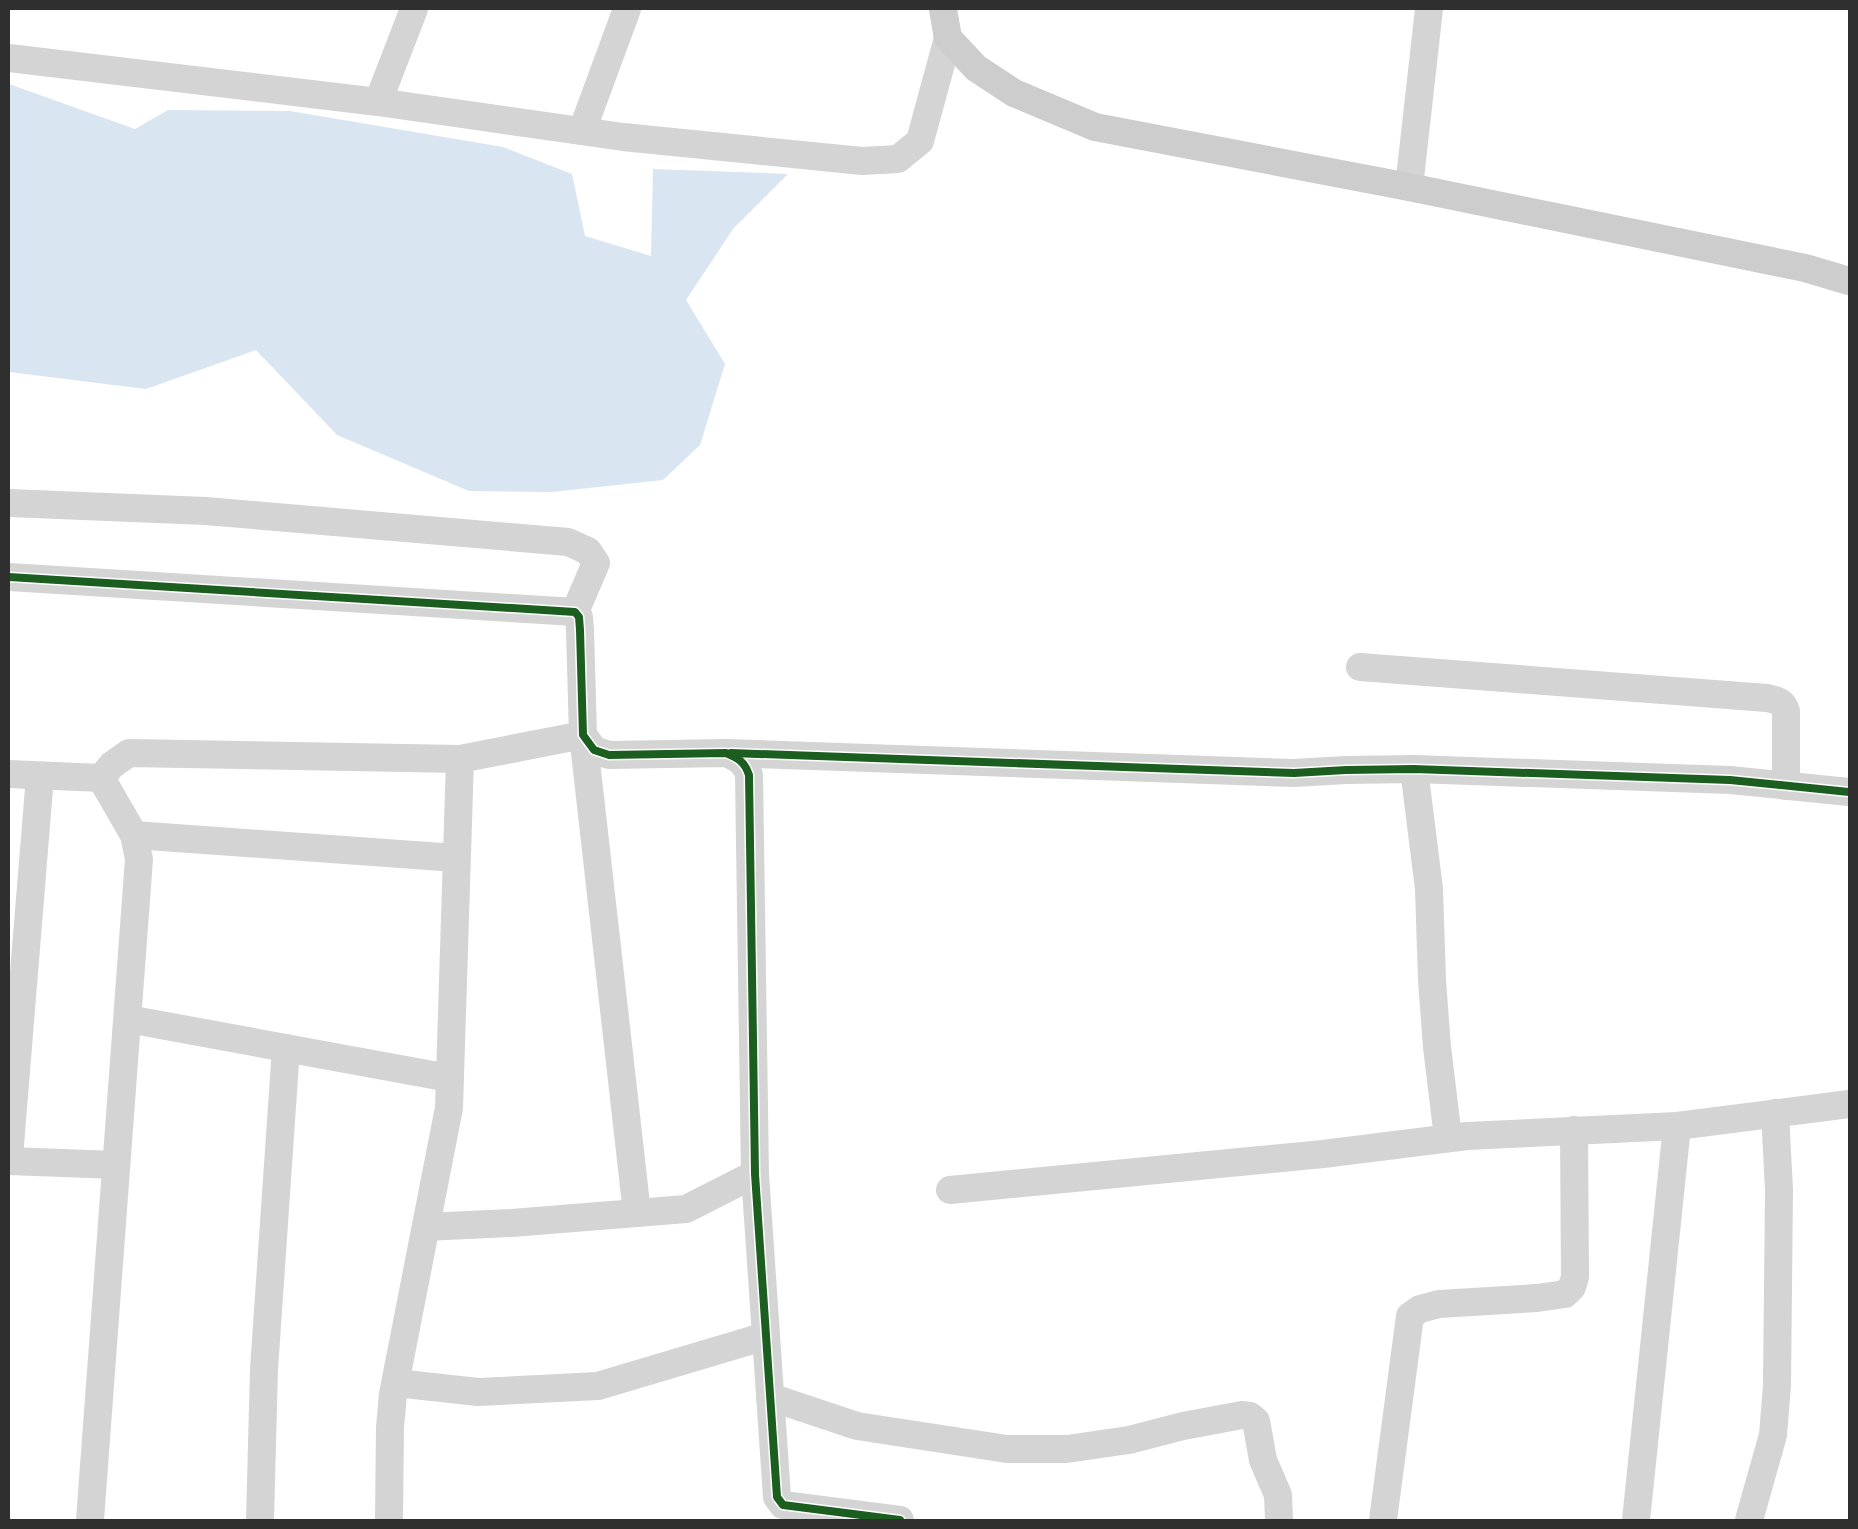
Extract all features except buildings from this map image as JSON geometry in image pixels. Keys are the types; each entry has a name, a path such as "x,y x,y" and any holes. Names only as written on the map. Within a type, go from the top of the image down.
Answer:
{"street":[{"path":"378,102 414,9"},
{"path":"582,131 627,9"},
{"path":"9,58 378,102 623,136 862,161 898,159 920,141 948,38 943,9"},
{"path":"1409,187 1429,9"},
{"path":"948,38 976,68 1014,93 1095,127 1409,187 1805,268 1849,281"},
{"path":"9,503 206,511 568,542 588,550 596,563 575,612"},
{"path":"9,577 575,612 579,616 582,735 637,1213"},
{"path":"1360,667 1767,698 1780,701 1786,711 1786,786"},
{"path":"582,735 594,750 609,755 726,753 1294,773 1414,769 1730,780 1849,792"},
{"path":"102,778 112,765 129,753 460,759 582,735"},
{"path":"726,753 739,759 746,766 749,776 755,1174 777,1497 783,1505 900,1520"},
{"path":"389,1520 390,1427 396,1383 448,1108 460,759"},
{"path":"1414,769 1429,889 1432,980 1437,1047 1448,1138"},
{"path":"9,774 102,778"},
{"path":"40,776 9,1159 116,1165"},
{"path":"90,1520 139,859 134,834 102,778"},
{"path":"134,834 456,858"},
{"path":"128,1019 449,1078"},
{"path":"260,1520 264,1369 286,1048"},
{"path":"950,1190 1323,1154 1448,1138 1677,1126 1849,1104"},
{"path":"1749,1520 1774,1435 1777,1386 1779,1190 1775,1113"},
{"path":"1636,1520 1677,1126"},
{"path":"1383,1520 1410,1316 1420,1309 1440,1304 1537,1298 1565,1294 1572,1287 1575,1277 1574,1130"},
{"path":"426,1227 512,1223 686,1209 755,1174"},
{"path":"396,1383 478,1392 598,1386 766,1336"},
{"path":"770,1397 857,1426 1007,1449 1067,1449 1129,1440 1183,1426 1242,1415 1250,1416 1256,1421 1263,1460 1278,1495 1279,1520"}],"shaded area":[{"path":"9,84 135,129 168,110 290,111 503,147 572,174 585,236 651,256 653,169 788,174 733,229 686,300 725,364 700,445 663,480 552,492 469,491 337,435 256,350 146,389 9,372"}],"cycle path":[{"path":"9,577 575,612 579,617 580,630 583,735 594,750 609,755 726,753 743,764 749,775 755,1174 777,1497 783,1505 900,1520"},
{"path":"731,753 1294,773 1414,769 1730,780 1849,792"}]}
